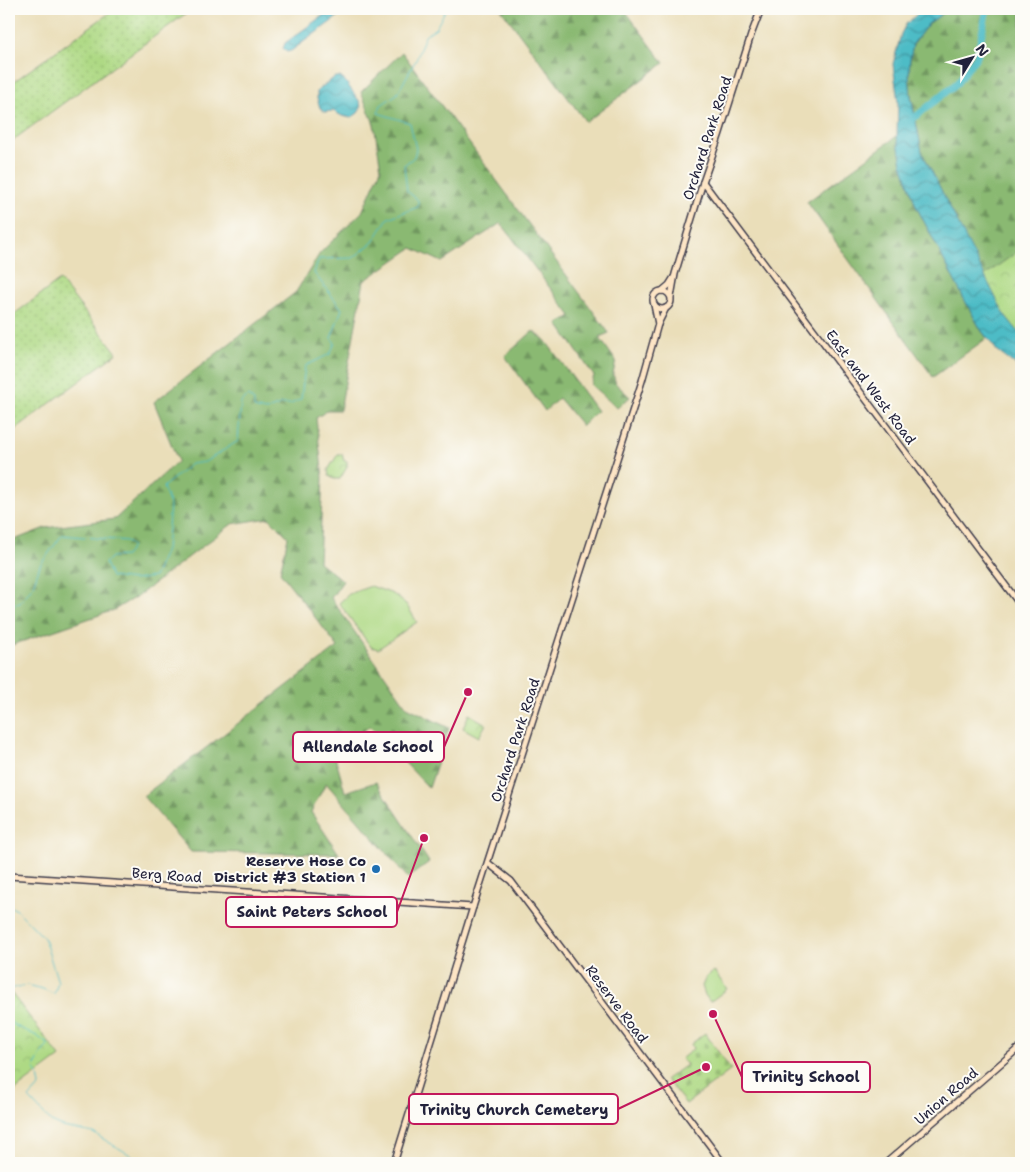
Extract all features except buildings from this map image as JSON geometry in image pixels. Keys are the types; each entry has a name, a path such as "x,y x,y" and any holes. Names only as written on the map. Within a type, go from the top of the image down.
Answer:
{"main road":[{"name":"Orchard Park Road","path":"671,297 675,274 703,182 761,9"},
{"name":"East and West Road","path":"703,182 1021,606"},
{"name":"Orchard Park Road","path":"662,291 669,285 675,274"},
{"path":"660,291 668,293 671,297 671,304 666,308 660,309 654,305 655,294 660,291"},
{"name":"Orchard Park Road","path":"654,305 658,324"},
{"name":"Orchard Park Road","path":"394,1163 658,324 666,308"},
{"name":"Reserve Road","path":"488,863 512,881 723,1163"},
{"name":"Berg Road","path":"9,876 474,907"},
{"name":"Union Road","path":"886,1163 1021,1046"}],"green space":[{"path":"115,9 192,9 9,143 9,85"},
{"path":"501,9 624,9 664,63 586,122"},
{"path":"949,9 1021,9 1021,249 984,276 922,152 911,96 909,76 913,44 928,24"},
{"path":"402,52 609,333 599,337 616,361 613,374 616,384 630,397 617,408 591,385 594,376 558,324 571,316 501,223 442,262 412,248 364,281 340,410 328,410 316,418 323,478 319,562 343,581 331,598 407,707 449,728 429,788 370,726 334,753 345,792 376,782 429,862 408,878 326,783 311,812 339,854 191,852 143,796 338,647 280,572 288,537 269,518 232,524 139,595 114,610 9,646 9,542 45,528 115,519 178,461 154,402 296,292 320,253 362,212 381,169 374,124 361,92"},
{"path":"897,136 902,164 916,206 964,299 987,338 933,377 807,202"},
{"path":"1021,249 1021,335 1004,314 984,276"},
{"path":"60,280 117,353 9,434 9,318"},
{"path":"533,331 545,340 597,411 582,426 559,398 545,411 505,356"},
{"path":"338,454 342,454 344,461 347,461 347,467 340,479 334,479 329,476 328,470"},
{"path":"371,586 393,594 406,604 417,622 378,649 371,647 339,603 349,594"},
{"path":"469,714 486,724 479,737 463,728"},
{"path":"714,971 727,989 710,1002 702,986 706,977"},
{"path":"9,990 60,1057 9,1095"},
{"path":"705,1033 731,1070 686,1104 666,1079 686,1065 681,1059 693,1049 691,1044"}],"water":[{"path":"923,9 949,9 928,24 913,44 910,59 911,96 922,152 1004,314 1021,335 1021,369 998,352 981,330 916,206 902,164 897,136 898,102 893,64 901,34 906,24"},
{"path":"334,10 339,15 335,19 291,51 287,52 283,49 285,43 329,11"},
{"path":"335,77 340,77 345,81 360,102 361,108 351,118 333,111 325,112 320,108 317,92"}],"waterway":[{"path":"9,605 20,603 33,586 40,565 62,535 127,541 132,547 125,556 111,557 105,563 111,577 134,580 154,577 166,550 170,505 163,487 191,464 205,462 238,441 241,402 248,396 254,401 254,408 265,411 282,404 291,404 301,399 305,366 330,354 335,343 331,338 342,309 314,273 319,259 353,258 373,242 388,218 418,207 418,200 407,191 404,165 414,157 416,149 410,123 378,113 381,105 397,94 417,58 425,35 436,28 446,9"},
{"path":"908,123 957,83 977,56 987,9"},
{"path":"9,906 17,910 44,938 58,982 54,994 27,985 9,989"},
{"path":"9,1020 14,1025 37,1036 49,1045 43,1051 34,1068 38,1075 40,1086 29,1098 51,1122 63,1127 93,1133 139,1160 137,1163"}],"place":[{"name":"Allendale School","path":"468,692"},
{"name":"Saint Peters School","path":"424,838"},
{"name":"Reserve Hose Co District #3 Station 1","path":"376,869"},
{"name":"Trinity School","path":"713,1014"},
{"name":"Trinity Church Cemetery","path":"706,1067"}]}
